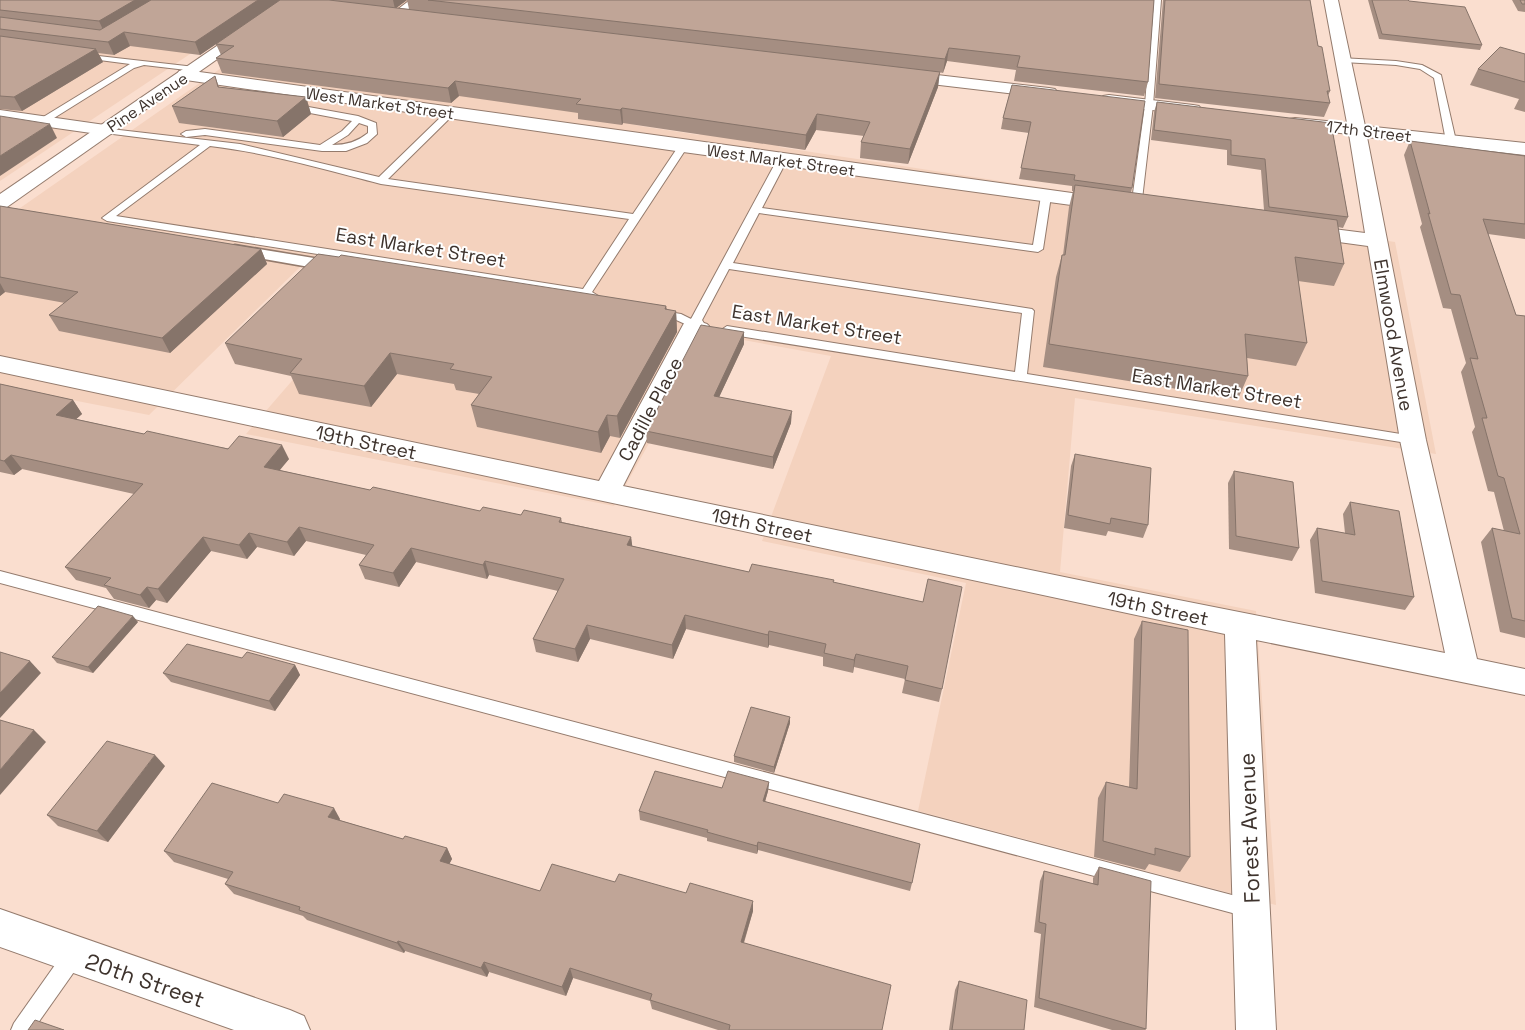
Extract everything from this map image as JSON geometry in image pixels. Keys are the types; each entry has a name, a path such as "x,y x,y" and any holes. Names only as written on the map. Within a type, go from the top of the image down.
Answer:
{"street":[{"name":"Pine Avenue","path":"3,210 105,130 297,2"},
{"name":"Elmwood Avenue","path":"1326,4 1343,60 1412,440 1464,669"},
{"path":"377,13 416,18"},
{"name":"West Market Street","path":"190,72 226,86 450,113 1156,211"},
{"path":"891,74 1070,96"},
{"path":"1089,98 1208,112"},
{"path":"0,115 105,130"},
{"name":"17th Street","path":"1278,120 1525,149"},
{"name":"East Market Street","path":"95,228 582,299"},
{"path":"1281,228 1377,241"},
{"name":"Cadille Place","path":"606,492 694,325"},
{"name":"19th Street","path":"0,364 1240,625 1525,682"},
{"name":"Forest Avenue","path":"1240,625 1256,1030"},
{"name":"20th Street","path":"0,928 290,1030"}],"lane":[{"path":"396,15 415,0"},
{"path":"1136,208 1149,105 1157,0"},
{"path":"77,55 142,63 190,72"},
{"path":"1343,60 1422,66 1438,77 1451,141"},
{"path":"43,121 131,66 142,63"},
{"path":"163,137 205,132 322,148 346,148 364,141 372,134 373,125 358,119 284,106"},
{"path":"381,181 450,113"},
{"path":"322,148 345,133 358,119"},
{"path":"105,130 240,147 338,169 381,181 635,217"},
{"name":"East Market Street","path":"209,142 108,218 612,304"},
{"path":"582,299 683,146"},
{"path":"694,325 782,160"},
{"path":"756,210 1038,249 1046,196"},
{"path":"726,264 1028,311 1021,377"},
{"name":"East Market Street","path":"649,311 677,316 694,325 1412,440"},
{"path":"0,577 1252,909"},
{"path":"21,1030 74,955"}],"shaded area":[{"path":"271,0 0,181 0,31"},
{"path":"319,0 419,0 348,53 640,126 699,135 726,95 802,104 779,147 1395,242 1436,454 1075,398 1060,572 1256,611 1276,905 918,811 966,583 762,541 831,356 710,334 614,506 246,434 379,280 301,266 149,415 0,386 0,222"}],"building":[{"path":"0,0 135,0 99,21 0,10"},
{"path":"151,0 258,0 195,42 124,32 108,42 0,29 0,17 100,30"},
{"path":"280,0 329,0 940,72 910,149 861,142 870,122 817,114 806,135 622,108 620,110 576,104 581,99 455,81 448,88 216,58 234,46 216,44"},
{"path":"428,0 1154,0 1148,82 1017,67 1020,56 949,48 945,59"},
{"path":"1165,0 1310,0 1318,46 1322,47 1330,91 1327,91 1330,103 1159,84"},
{"path":"1372,0 1408,0 1465,7 1482,45 1382,34"},
{"path":"1520,0 1525,0 1525,4 1522,4"},
{"path":"0,36 96,49 14,97 0,96"},
{"path":"1500,47 1525,54 1525,82 1478,69"},
{"path":"215,76 218,87 306,97 277,121 172,106"},
{"path":"1012,85 1145,101 1132,188 1074,180 1075,175 1021,168 1031,122 1003,118"},
{"path":"1157,102 1331,123 1348,217 1269,207 1265,159 1231,155 1231,140 1154,130"},
{"path":"0,116 50,124 0,156"},
{"path":"1410,141 1525,156 1525,224 1483,219 1516,315 1525,316 1525,621 1512,618 1492,528 1520,534 1504,478 1498,476 1482,418 1487,418 1470,358 1478,359 1460,295 1451,294"},
{"path":"1075,185 1337,220 1344,264 1295,257 1307,343 1245,334 1248,376 1049,344 1062,255 1065,255"},
{"path":"0,206 261,249 162,338 49,315 78,292 0,277"},
{"path":"318,254 339,257 341,255 666,306 665,309 676,311 617,416 607,415 598,432 471,405 492,377 450,369 454,364 390,353 364,386 290,373 302,359 225,343"},
{"path":"701,325 744,332 714,396 792,411 773,457 646,431"},
{"path":"0,384 73,400 56,415 144,434 147,431 228,449 239,436 282,445 264,467 370,490 373,487 480,511 483,507 521,515 524,510 561,518 559,522 631,537 627,545 749,572 752,564 834,580 833,582 923,602 928,579 962,587 942,689 905,680 908,666 856,654 854,660 824,653 826,644 769,631 768,635 685,615 672,645 587,625 575,649 533,639 564,579 485,561 483,565 411,548 393,573 359,565 374,545 299,527 287,542 249,533 239,545 203,537 158,589 147,587 140,595 104,585 111,578 65,567 143,484 11,455 4,461 0,460"},
{"path":"1075,454 1151,468 1148,525 1111,518 1110,524 1068,515"},
{"path":"1234,471 1293,482 1299,548 1236,536"},
{"path":"1350,502 1399,511 1414,597 1322,581 1317,528 1355,535"},
{"path":"98,606 133,616 88,667 52,657"},
{"path":"1142,621 1188,630 1190,857 1155,848 1155,855 1103,841 1106,782 1137,789"},
{"path":"187,644 242,658 247,652 295,665 269,701 163,673"},
{"path":"0,652 30,661 0,693"},
{"path":"751,707 790,717 774,767 734,756"},
{"path":"0,720 34,730 0,770"},
{"path":"107,741 155,755 97,831 47,815"},
{"path":"655,771 722,788 728,771 769,782 763,801 920,844 912,883 758,842 757,846 639,811"},
{"path":"212,783 278,803 284,794 334,808 328,817 403,839 405,836 447,848 440,861 540,891 552,864 615,882 619,874 686,893 690,883 753,901 741,942 891,985 882,1030 729,1030 730,1025 650,1000 652,994 570,968 562,987 484,962 481,968 398,941 397,943 299,910 300,907 225,884 233,872 164,851"},
{"path":"1099,867 1151,881 1146,1029 1039,998 1046,924 1039,922 1044,871 1098,885"},
{"path":"959,981 1027,1000 1024,1030 952,1030"},
{"path":"35,1020 64,1030 28,1030"}]}
